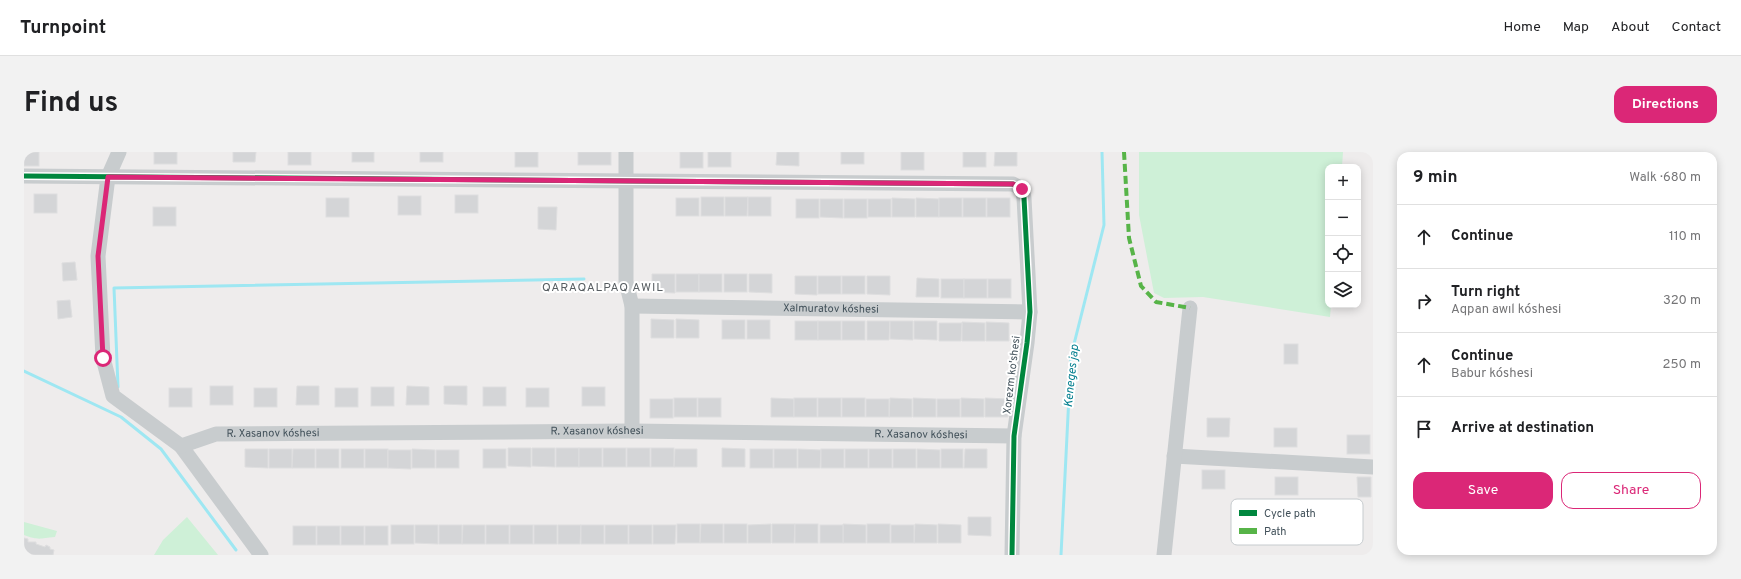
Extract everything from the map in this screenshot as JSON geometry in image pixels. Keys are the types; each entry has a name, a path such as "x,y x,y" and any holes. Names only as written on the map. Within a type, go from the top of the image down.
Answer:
{"street":[{"path":"119,152 108,177 98,256 103,358 113,396 181,446 261,555"},
{"path":"626,152 626,282 632,306 632,431"},
{"path":"24,176 625,181"},
{"name":"Xorezm ko'shesi","path":"625,181 1013,184 1022,189 1024,198 1030,312 1014,436 1012,555"},
{"name":"Xalmuratov kóshesi","path":"632,306 1030,312"},
{"path":"1164,555 1190,308"},
{"name":"R. Xasanov kóshesi","path":"181,446 216,434 632,431 1014,436"},
{"path":"1174,456 1373,467"}],"green space":[{"path":"1139,152 1343,152 1342,164 1325,164 1325,308 1331,308 1330,317 1203,297 1164,298 1154,293 1139,215"},
{"path":"187,517 218,555 154,555 163,540"},
{"path":"24,522 57,531 55,537 37,539 24,535"}],"building":[{"path":"24,152 39,152 39,166 24,166"},
{"path":"154,152 177,152 177,164 154,164"},
{"path":"233,152 256,152 255,162 233,162"},
{"path":"288,152 311,152 311,165 288,165"},
{"path":"352,152 374,152 374,162 352,162"},
{"path":"420,152 443,152 443,162 420,162"},
{"path":"515,152 538,152 538,167 515,167"},
{"path":"578,152 611,152 611,165 578,165"},
{"path":"680,152 703,152 703,168 680,168"},
{"path":"708,152 731,152 731,167 708,167"},
{"path":"777,152 799,152 799,166 776,165"},
{"path":"841,152 864,152 864,164 841,164"},
{"path":"901,152 924,152 924,170 901,170"},
{"path":"963,152 986,152 986,167 963,167"},
{"path":"995,152 1017,152 1017,166 994,166"},
{"path":"34,194 57,194 57,213 34,213"},
{"path":"455,195 478,195 478,213 455,213"},
{"path":"398,196 421,196 421,215 398,215"},
{"path":"701,197 724,197 724,216 701,216"},
{"path":"725,197 748,197 747,216 725,216"},
{"path":"748,197 771,197 771,216 748,216"},
{"path":"326,198 349,198 349,217 326,217"},
{"path":"676,198 699,198 699,216 676,216"},
{"path":"892,198 915,199 915,217 892,217"},
{"path":"916,198 939,199 939,217 916,217"},
{"path":"939,198 962,198 962,217 939,217"},
{"path":"963,198 986,198 986,217 963,217"},
{"path":"987,198 1010,198 1010,217 987,217"},
{"path":"796,199 819,199 819,218 796,218"},
{"path":"820,199 843,199 843,218 820,217"},
{"path":"844,199 867,199 867,218 844,218"},
{"path":"868,199 891,199 891,217 868,217"},
{"path":"153,207 176,207 176,226 153,226"},
{"path":"538,207 557,207 556,230 538,229"},
{"path":"75,262 77,280 63,281 62,263"},
{"path":"652,274 675,274 675,293 652,292"},
{"path":"676,274 699,274 699,292 676,292"},
{"path":"699,274 722,274 722,292 699,292"},
{"path":"724,274 747,274 747,292 724,292"},
{"path":"749,274 772,274 772,293 749,292"},
{"path":"795,276 817,276 817,295 795,294"},
{"path":"818,276 841,276 841,294 818,294"},
{"path":"842,276 865,276 865,294 842,294"},
{"path":"867,276 890,276 890,295 867,294"},
{"path":"917,278 939,279 939,297 916,297"},
{"path":"941,279 964,279 964,298 941,298"},
{"path":"964,279 987,279 987,298 964,298"},
{"path":"988,279 1011,279 1011,298 988,298"},
{"path":"70,300 72,317 58,319 57,301"},
{"path":"651,319 674,320 674,338 651,338"},
{"path":"676,319 699,320 699,338 676,338"},
{"path":"722,320 745,320 745,339 722,339"},
{"path":"747,320 770,320 770,339 747,339"},
{"path":"795,321 818,321 818,340 795,340"},
{"path":"818,321 841,321 841,340 818,340"},
{"path":"842,321 865,321 865,340 842,340"},
{"path":"867,321 890,321 889,340 867,340"},
{"path":"890,321 913,321 913,340 890,339"},
{"path":"914,321 937,321 937,340 914,339"},
{"path":"962,322 985,323 985,341 962,341"},
{"path":"986,322 1009,323 1009,341 986,341"},
{"path":"939,323 962,323 961,341 939,341"},
{"path":"1284,344 1298,344 1298,364 1284,364"},
{"path":"210,386 233,386 233,405 210,405"},
{"path":"297,386 319,386 319,405 296,405"},
{"path":"407,386 429,387 429,405 406,405"},
{"path":"444,386 467,386 467,405 444,404"},
{"path":"371,387 394,387 394,406 371,406"},
{"path":"483,387 506,387 506,406 483,406"},
{"path":"582,387 605,387 605,406 582,406"},
{"path":"169,388 192,388 192,407 169,407"},
{"path":"254,388 277,388 277,407 254,407"},
{"path":"335,388 358,388 358,407 335,407"},
{"path":"526,388 549,388 549,407 526,407"},
{"path":"674,398 697,398 697,417 674,417"},
{"path":"698,398 721,398 721,417 698,417"},
{"path":"771,398 794,399 794,417 771,417"},
{"path":"794,398 817,398 817,417 794,417"},
{"path":"818,398 841,398 841,417 818,417"},
{"path":"842,398 865,398 865,417 842,417"},
{"path":"890,398 912,399 912,417 889,417"},
{"path":"913,398 936,399 936,417 913,417"},
{"path":"961,398 984,399 984,417 961,417"},
{"path":"985,398 1008,399 1008,417 985,417"},
{"path":"650,399 673,399 673,418 650,418"},
{"path":"866,399 889,399 889,417 866,417"},
{"path":"937,399 960,399 960,417 937,417"},
{"path":"1207,418 1230,418 1229,437 1207,437"},
{"path":"1274,428 1297,428 1297,447 1274,447"},
{"path":"1347,435 1370,435 1370,454 1347,454"},
{"path":"508,448 531,448 531,467 508,466"},
{"path":"532,448 555,448 555,467 532,466"},
{"path":"556,448 579,448 579,467 556,467"},
{"path":"579,448 602,448 602,467 579,467"},
{"path":"603,448 626,448 626,467 603,467"},
{"path":"627,448 650,448 650,467 627,467"},
{"path":"651,448 674,448 674,467 651,467"},
{"path":"722,448 745,449 745,467 722,467"},
{"path":"245,449 268,449 268,468 245,467"},
{"path":"269,449 292,449 292,468 269,468"},
{"path":"293,449 315,449 315,468 292,468"},
{"path":"316,449 339,449 339,468 316,468"},
{"path":"341,449 364,449 364,468 341,468"},
{"path":"365,449 388,449 388,468 365,468"},
{"path":"412,449 435,450 435,468 412,468"},
{"path":"483,449 506,449 506,468 483,468"},
{"path":"675,449 697,449 697,467 674,467"},
{"path":"750,449 773,449 773,468 750,468"},
{"path":"774,449 797,449 797,468 774,468"},
{"path":"798,449 821,450 820,468 798,468"},
{"path":"821,449 844,449 844,468 821,468"},
{"path":"845,449 868,449 868,468 845,468"},
{"path":"869,449 892,449 892,468 869,468"},
{"path":"893,449 916,449 916,468 893,468"},
{"path":"917,449 940,450 940,468 917,468"},
{"path":"941,449 963,449 963,468 941,468"},
{"path":"965,449 987,449 987,468 964,468"},
{"path":"388,450 411,450 411,469 388,468"},
{"path":"436,450 459,450 459,468 436,468"},
{"path":"1202,470 1225,470 1225,489 1202,489"},
{"path":"1275,477 1298,477 1298,495 1275,495"},
{"path":"1357,477 1371,477 1371,497 1358,497"},
{"path":"968,517 991,517 991,536 968,535"},
{"path":"677,524 700,524 700,543 677,543"},
{"path":"701,524 723,524 723,543 700,543"},
{"path":"724,524 747,524 747,543 724,543"},
{"path":"771,524 771,543 748,543 748,525"},
{"path":"772,524 795,524 794,543 772,543"},
{"path":"795,524 818,524 818,543 795,543"},
{"path":"843,524 866,525 866,543 843,543"},
{"path":"867,524 890,524 890,543 867,543"},
{"path":"915,524 937,525 937,543 914,543"},
{"path":"938,524 961,525 961,543 938,543"},
{"path":"391,525 414,525 414,544 391,544"},
{"path":"415,525 438,525 438,544 415,543"},
{"path":"439,525 462,525 462,544 439,544"},
{"path":"463,525 485,525 485,544 462,544"},
{"path":"486,525 509,525 509,544 486,544"},
{"path":"510,525 533,525 533,544 510,544"},
{"path":"534,525 557,525 557,544 534,544"},
{"path":"558,525 581,525 580,544 558,544"},
{"path":"581,525 604,525 604,544 581,544"},
{"path":"605,525 628,525 628,544 605,544"},
{"path":"629,525 652,525 652,544 629,544"},
{"path":"653,525 676,525 675,544 653,544"},
{"path":"820,525 843,525 843,543 820,543"},
{"path":"891,525 914,525 914,543 891,543"},
{"path":"293,526 316,526 316,545 293,545"},
{"path":"317,526 340,526 340,545 317,545"},
{"path":"341,526 364,526 364,545 341,545"},
{"path":"365,526 388,526 388,545 365,545"},
{"path":"24,538 28,539 28,542 36,542 36,544 50,547 50,549 54,550 53,555 24,555"}],"waterway":[{"name":"Keneges jap","path":"1061,555 1071,356 1104,225 1102,152"},
{"path":"118,387 114,288 584,279"},
{"path":"24,371 121,417 161,449 236,550"}],"marked path":[{"path":"1124,152 1129,238 1141,286 1156,302 1190,308"}],"cycle path":[{"path":"24,176 1013,184 1022,189 1024,198 1030,312 1014,436 1012,555"}],"district":[{"name":"QARAQALPAQ AWIL","path":"603,288"}],"route":[{"path":"103,358 98,256 108,177 1013,184 1022,189"}]}
